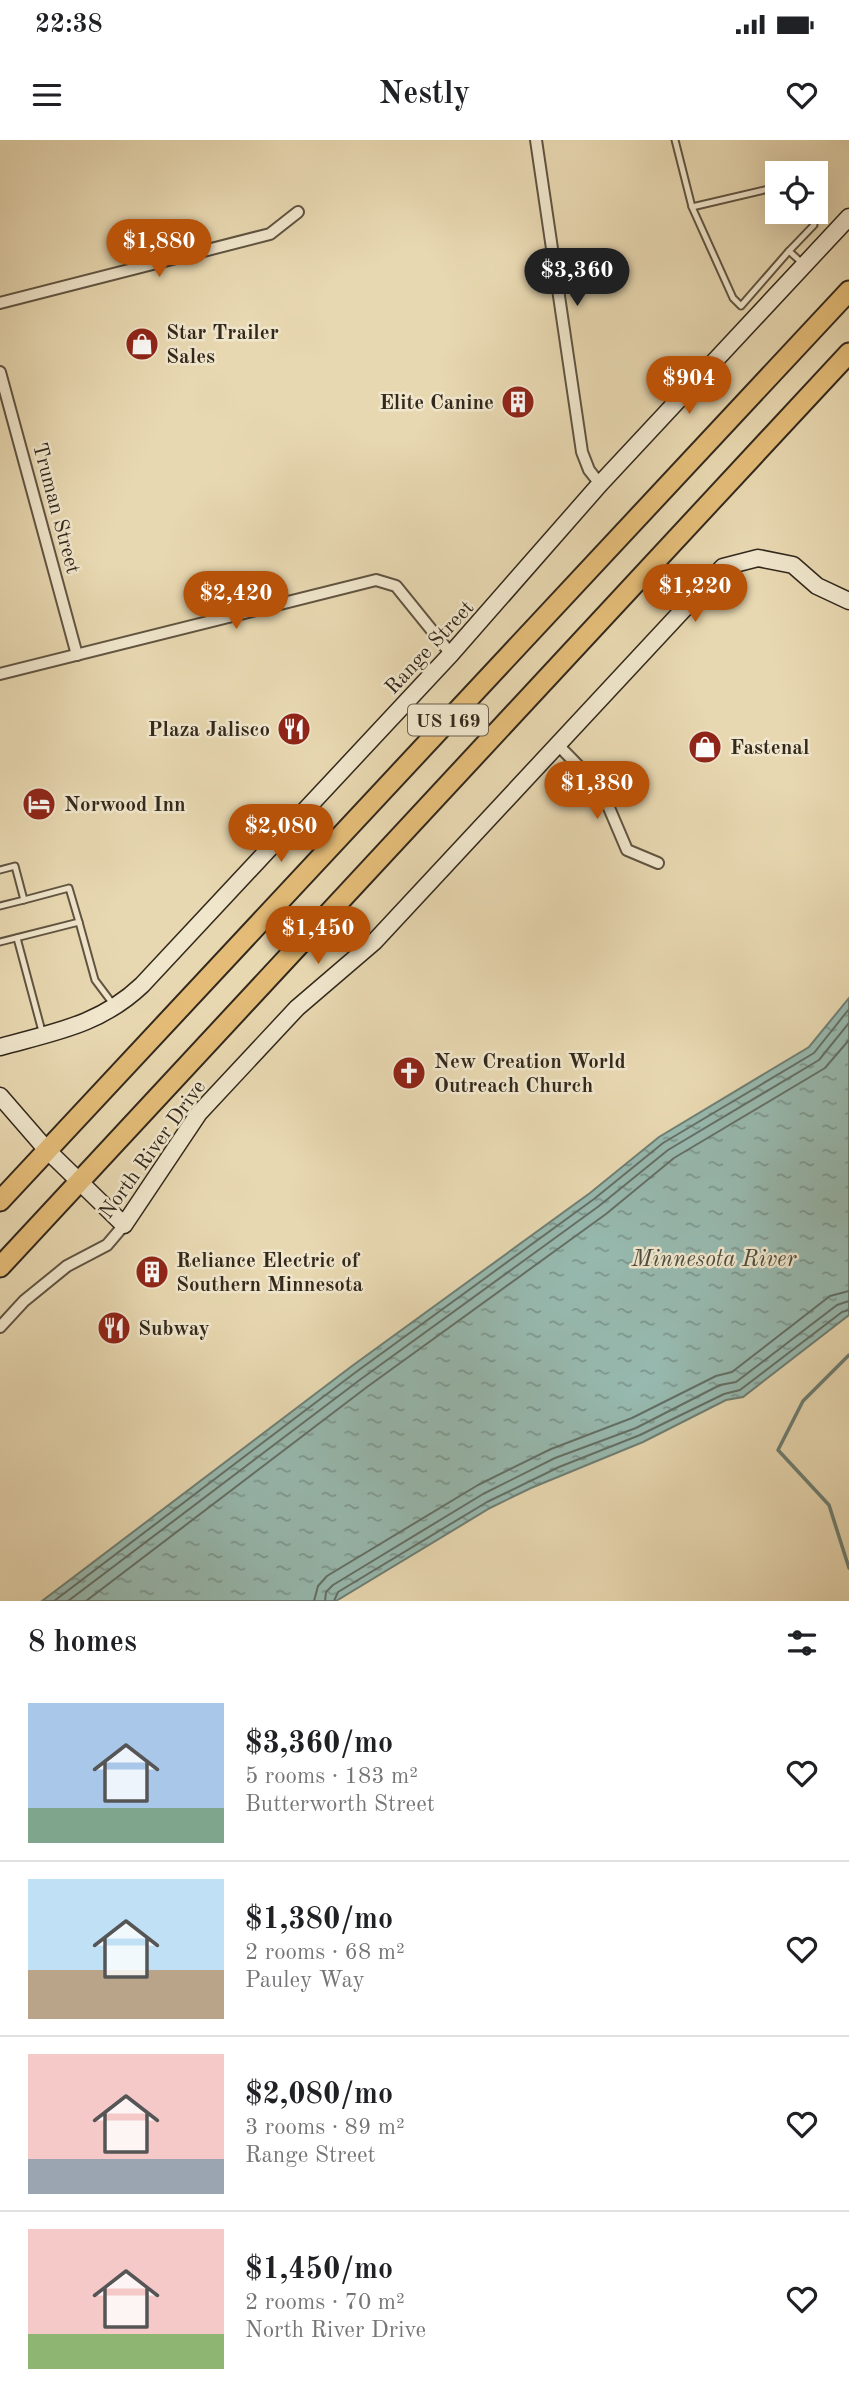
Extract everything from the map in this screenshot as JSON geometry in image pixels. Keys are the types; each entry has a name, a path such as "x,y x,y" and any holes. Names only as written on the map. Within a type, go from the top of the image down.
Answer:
{"highway":[{"name":"US 169","path":"0,1200 849,291"},
{"name":"US 169","path":"0,1267 849,353"}],"street":[{"path":"536,140 582,452 589,470 600,484"},
{"path":"0,303 270,234 298,212"},
{"name":"Range Street","path":"0,1047 90,1022 115,1008 142,985 451,654 600,484 849,218"},
{"name":"Truman Street","path":"0,372 77,655"},
{"name":"North River Drive","path":"0,1327 67,1266 107,1245 124,1225 199,1113 297,1008 374,942 723,567 758,558 793,565 817,586 849,601"},
{"path":"0,674 376,580 396,586 451,654"},
{"path":"557,744 601,789 628,850 658,863"},
{"path":"0,1096 46,1149 124,1225"}],"lane":[{"path":"675,140 692,207 733,299 752,321"},
{"path":"692,207 765,190"},
{"path":"741,306 814,224"},
{"path":"789,251 805,265"},
{"path":"0,870 15,866 24,900"},
{"path":"0,906 69,888 95,980 115,1008"},
{"path":"0,942 79,922"},
{"path":"17,938 43,1035"}],"water":[{"name":"Minnesota River","path":"849,998 849,1315 743,1397 726,1400 643,1442 531,1488 490,1508 336,1601 42,1601 352,1366 590,1193 659,1137 809,1047"}],"waterway":[{"path":"849,1355 803,1401 778,1450 829,1505 849,1568"}],"place":[{"name":"Star Trailer Sales","path":"142,344"},
{"name":"Elite Canine","path":"518,402"},
{"name":"Plaza Jalisco","path":"294,729"},
{"name":"Fastenal","path":"705,747"},
{"name":"Norwood Inn","path":"39,804"},
{"name":"New Creation World Outreach Church","path":"409,1073"},
{"name":"Reliance Electric of Southern Minnesota","path":"152,1272"},
{"name":"Subway","path":"114,1328"}]}
